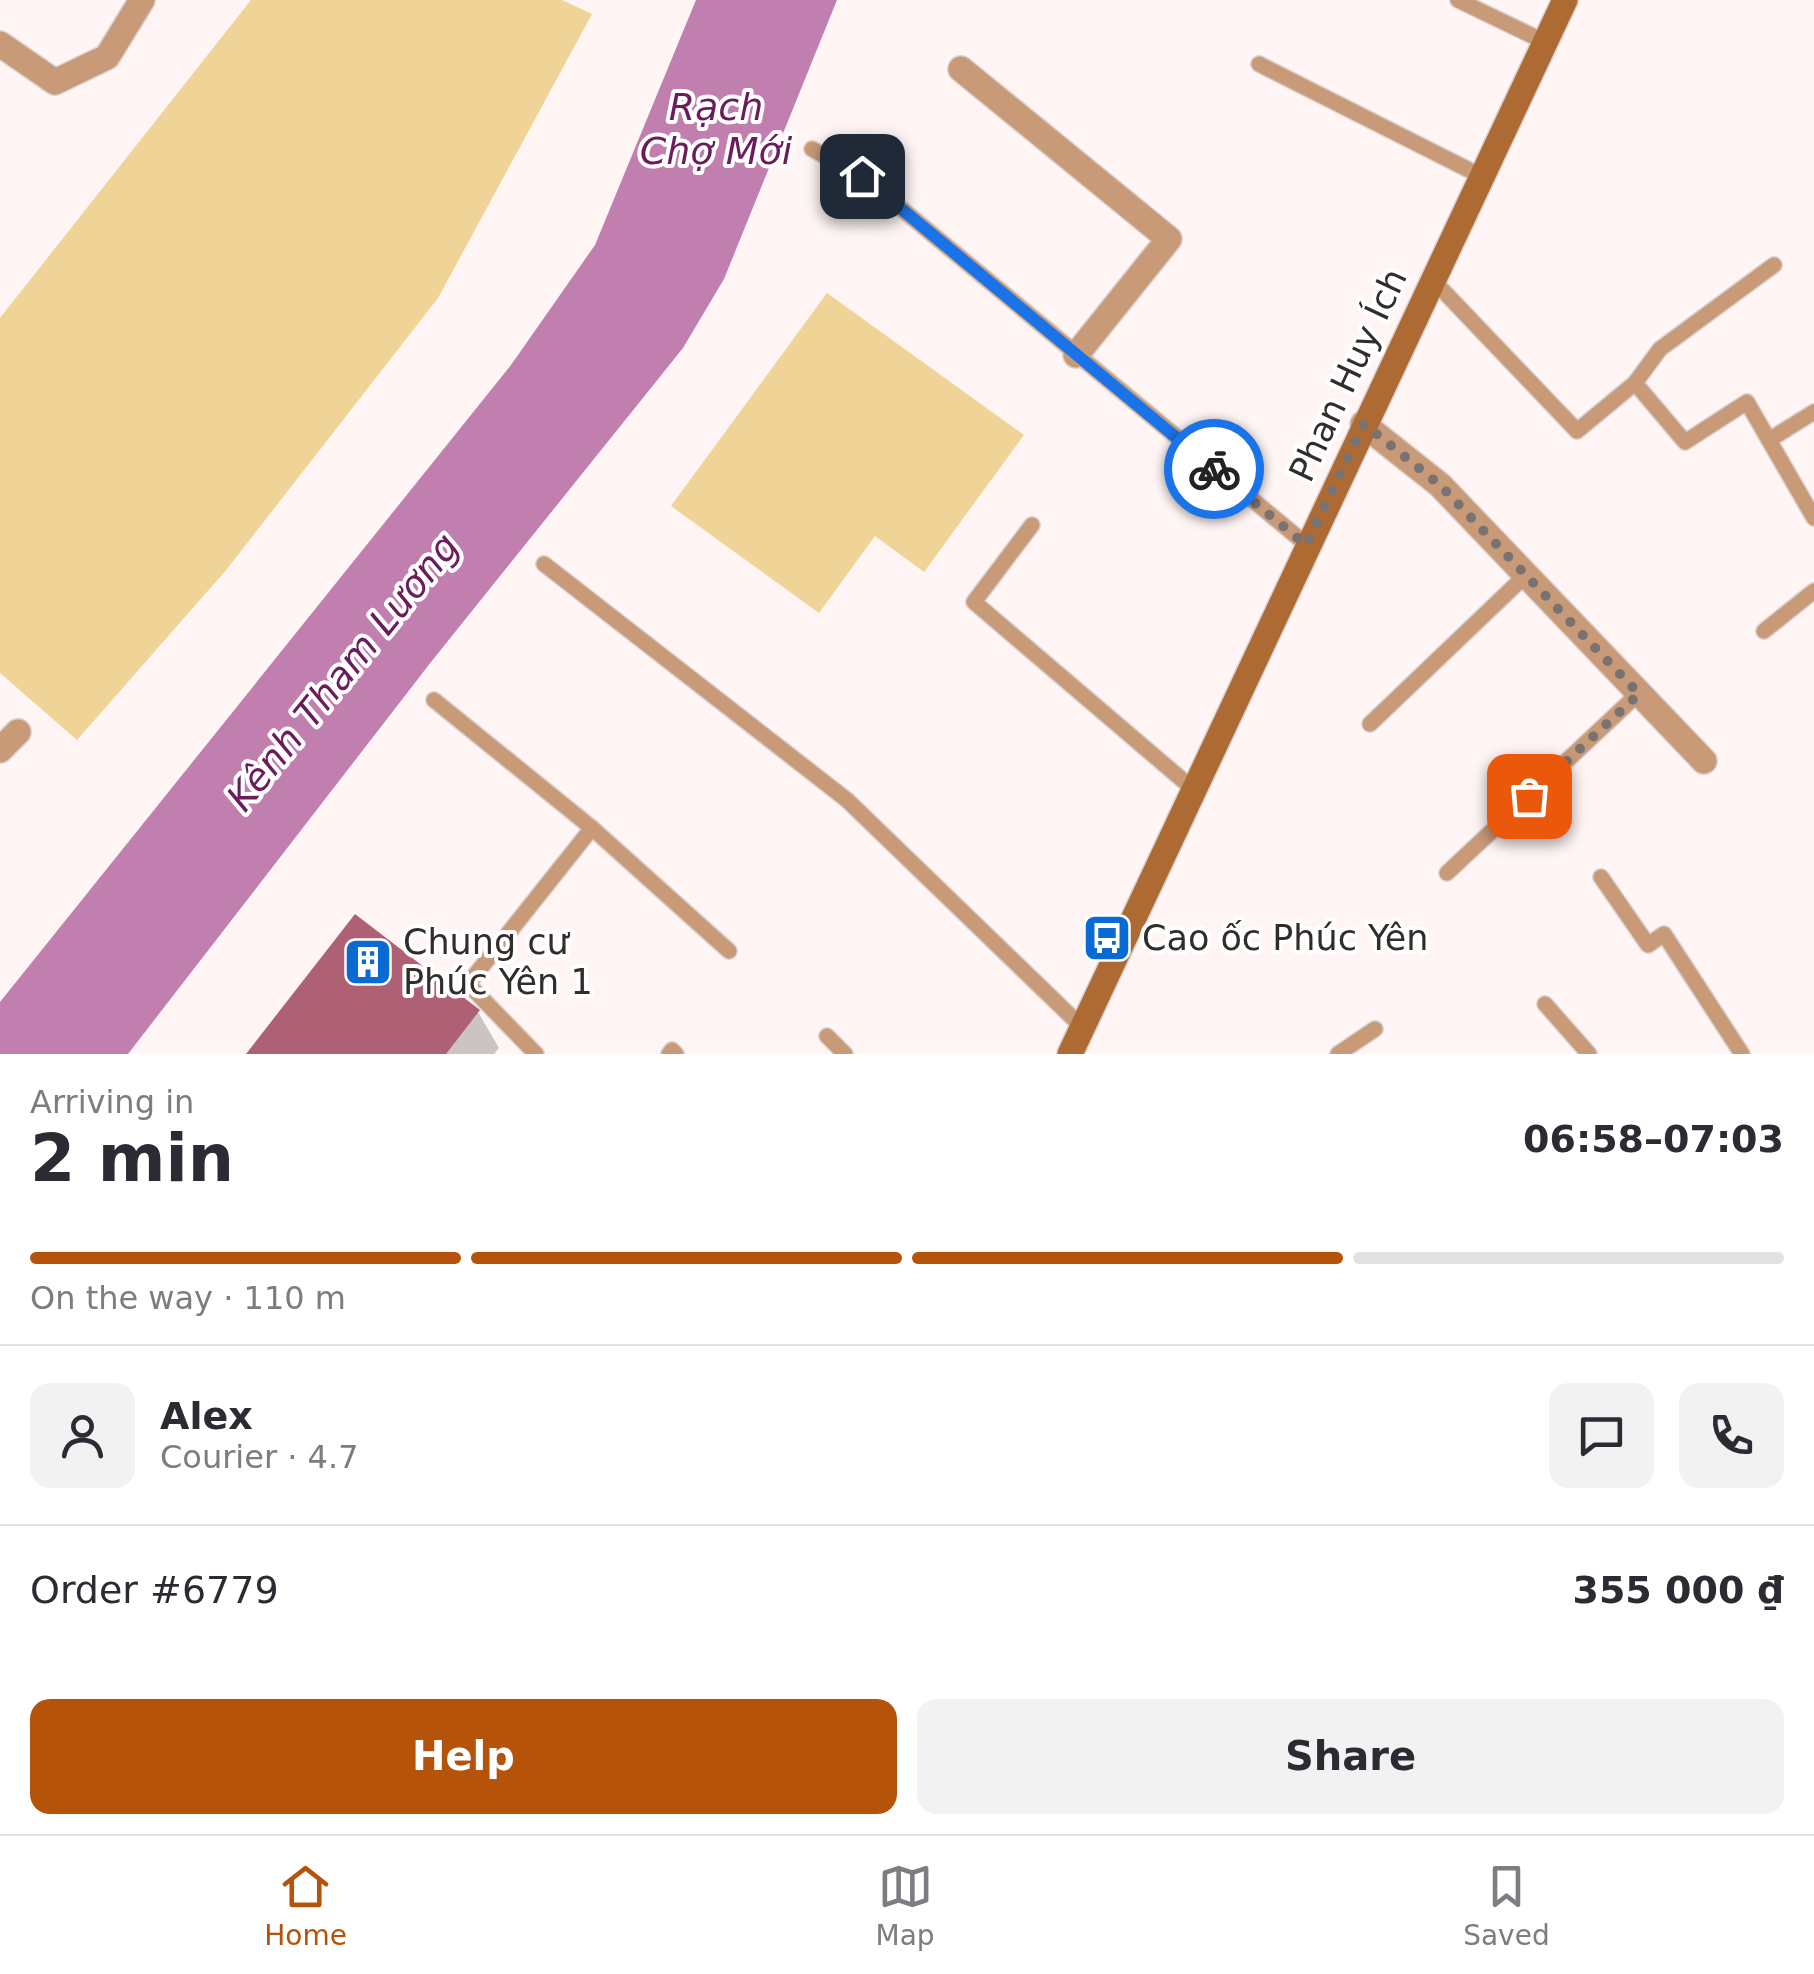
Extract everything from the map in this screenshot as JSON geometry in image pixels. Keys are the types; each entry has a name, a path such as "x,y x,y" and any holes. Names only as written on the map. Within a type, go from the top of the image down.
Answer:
{"main road":[{"name":"Phan Huy Ích","path":"1070,1054 1565,0"}],"street":[{"path":"0,44 55,82 108,57 142,0"},
{"path":"962,69 1170,239 1076,355"},
{"path":"1364,424 1440,485 1704,762"}],"lane":[{"path":"1458,0 1545,42"},
{"path":"1259,64 1480,176"},
{"path":"812,149 862,176 1306,545"},
{"path":"1432,279 1576,431 1634,383 1660,349 1774,265"},
{"path":"1634,383 1685,442 1746,402 1814,518"},
{"path":"1769,440 1814,412"},
{"path":"1032,525 974,602 1193,789"},
{"path":"544,564 847,800 1082,1027"},
{"path":"1370,724 1526,575"},
{"path":"1764,631 1814,591"},
{"path":"1447,872 1639,694"},
{"path":"434,700 592,828 730,951"},
{"path":"536,1054 468,984 592,828"},
{"path":"1601,877 1648,944 1664,934 1742,1054"},
{"path":"1545,1004 1590,1054"},
{"path":"1338,1054 1375,1029"},
{"path":"827,1036 845,1054"}],"shaded area":[{"path":"251,0 562,0 592,14 438,298 227,569 77,740 0,673 0,318"},
{"path":"827,293 1024,435 924,572 875,536 819,613 671,506"}],"water":[{"name":"Kênh Tham Lương","path":"696,0 837,0 724,279 683,348 431,662 128,1054 0,1054 0,1002 511,365 595,245"}],"building":[{"name":"Chung cư Phúc Yên 1","path":"355,914 480,1010 446,1054 246,1054"}],"way so far":[{"path":"1214,469 1306,545 1364,424 1440,485 1639,694 1529,796"}],"place":[{"name":"Cao ốc Phúc Yên","path":"1107,938"},
{"name":"Chung cư Phúc Yên 1","path":"368,962"}],"route":[{"path":"862,176 1214,469"}],"water label":[{"name":"Rạch Chợ Mới","path":"716,128"}]}
